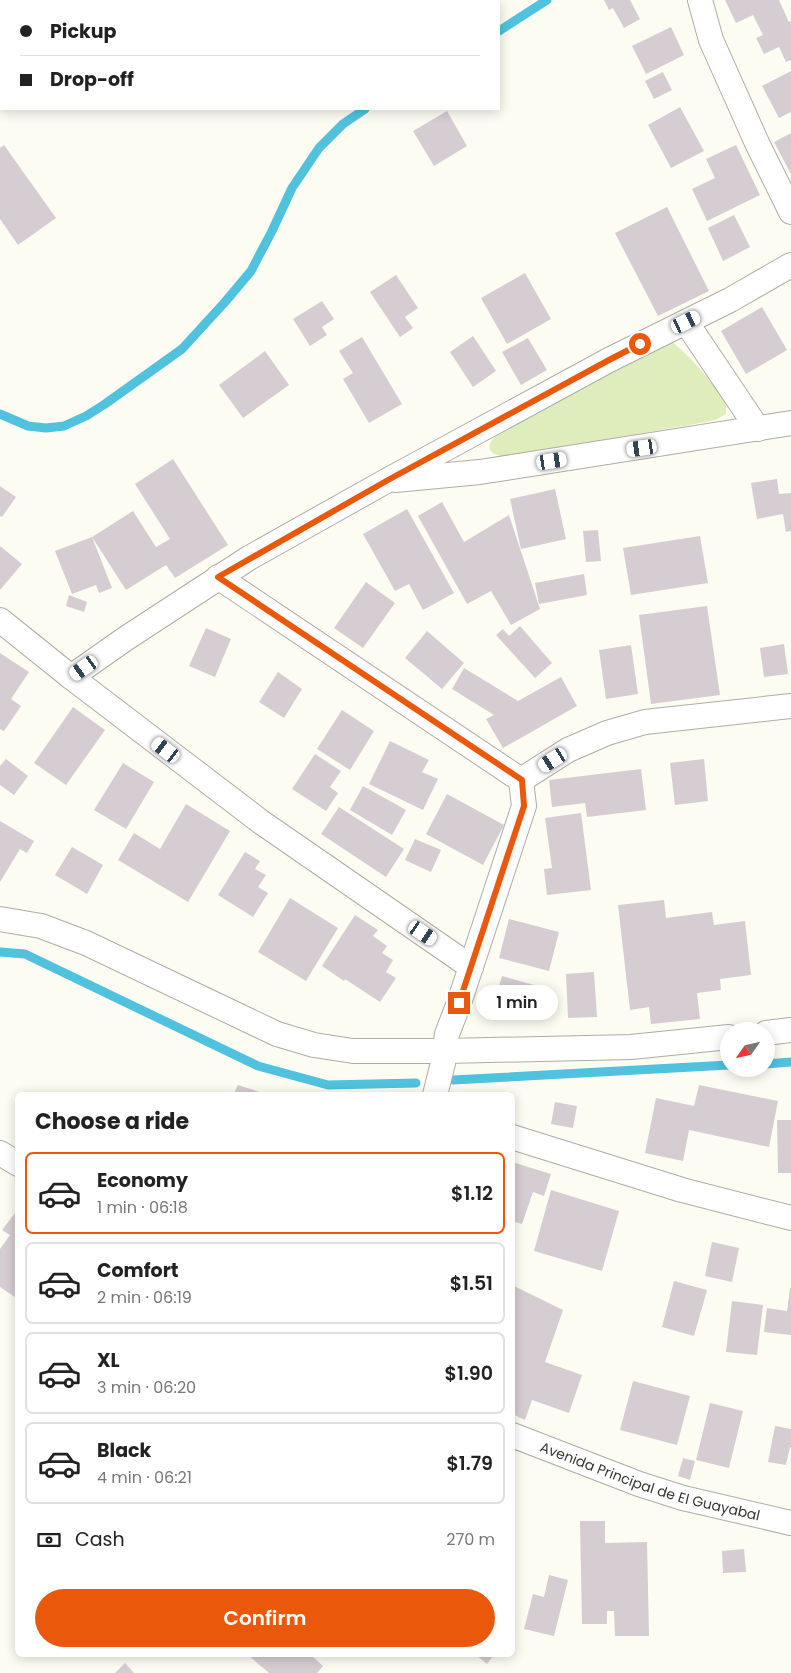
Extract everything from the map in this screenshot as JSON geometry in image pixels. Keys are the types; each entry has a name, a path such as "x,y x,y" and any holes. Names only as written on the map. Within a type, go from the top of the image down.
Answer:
{"street":[{"path":"700,0 711,40 791,212"},
{"path":"70,677 218,577 388,480 609,360 730,300 791,265"},
{"path":"686,322 758,429"},
{"path":"388,480 480,472 791,423"},
{"path":"218,577 522,780"},
{"path":"0,620 70,677 261,822 471,967"},
{"path":"522,780 568,750 617,730 645,722 791,706"},
{"path":"435,1092 448,1034 524,806 522,780"},
{"path":"0,919 41,926 86,943 277,1034 314,1045 353,1051 445,1051 630,1047 720,1038"},
{"path":"775,1032 791,1030"},
{"path":"515,1137 682,1190 791,1218"},
{"path":"0,1153 15,1162"},
{"name":"Avenida Principal de El Guayabal","path":"515,1436 639,1484 683,1498 791,1523"}],"green space":[{"path":"670,341 684,352 718,391 726,406 726,414 706,422 514,456 492,453 490,445 492,440 504,429"}],"building":[{"path":"604,0 630,0 640,19 624,28 613,8 609,10"},
{"path":"725,0 779,0 789,22 791,21 791,60 786,62 779,47 764,54 756,38 763,35 753,15 736,23"},
{"path":"671,27 684,55 646,74 632,46"},
{"path":"791,71 791,112 779,118 762,86"},
{"path":"663,72 672,90 654,99 645,81"},
{"path":"680,107 704,151 671,168 648,125"},
{"path":"447,111 467,146 434,166 413,131"},
{"path":"791,133 791,174 774,142"},
{"path":"4,145 56,218 18,245 0,219 0,148"},
{"path":"736,145 760,195 707,221 692,189 715,178 706,159"},
{"path":"667,207 709,291 658,316 615,233"},
{"path":"734,215 750,247 723,261 708,228"},
{"path":"525,273 551,319 507,344 481,298"},
{"path":"396,275 418,308 405,317 413,328 400,337 370,292"},
{"path":"322,301 334,319 322,327 327,335 310,346 293,319"},
{"path":"762,307 787,350 746,374 721,331"},
{"path":"473,336 496,371 473,387 450,352"},
{"path":"362,337 402,404 369,423 343,379 353,373 339,351"},
{"path":"528,338 547,370 521,385 502,352"},
{"path":"265,351 289,385 243,418 219,385"},
{"path":"173,459 228,545 175,578 166,565 126,590 92,537 133,511 156,547 170,539 135,484"},
{"path":"777,479 779,494 791,493 791,531 786,532 783,514 757,519 751,483"},
{"path":"0,486 16,497 2,517 0,516"},
{"path":"555,489 566,539 521,549 510,499"},
{"path":"442,502 464,542 509,515 540,609 511,625 491,591 467,604 418,516"},
{"path":"407,509 454,593 423,610 409,584 395,591 363,534"},
{"path":"598,530 601,561 586,562 583,531"},
{"path":"700,536 708,583 631,595 623,548"},
{"path":"92,537 112,588 99,593 96,585 72,594 55,551"},
{"path":"0,546 22,564 0,590"},
{"path":"584,574 587,595 539,604 535,583"},
{"path":"366,582 395,603 363,648 334,628"},
{"path":"69,595 87,602 84,612 66,606"},
{"path":"707,606 720,695 651,704 639,615"},
{"path":"520,626 552,663 535,678 496,635 503,629 509,636"},
{"path":"206,628 231,639 215,677 189,666"},
{"path":"427,631 464,663 442,689 405,658"},
{"path":"784,644 788,674 764,677 760,648"},
{"path":"631,645 638,694 606,699 599,650"},
{"path":"0,653 29,672 11,699 21,706 4,731 0,729"},
{"path":"464,668 518,701 561,677 577,706 503,748 486,719 494,715 452,689"},
{"path":"278,672 302,689 284,718 259,702"},
{"path":"73,707 105,730 66,785 34,763"},
{"path":"342,710 374,731 350,770 317,749"},
{"path":"390,741 429,760 422,772 438,779 423,810 369,784"},
{"path":"315,754 341,771 330,787 338,793 326,811 292,789"},
{"path":"6,759 28,776 14,795 0,785 0,766"},
{"path":"704,759 708,801 675,805 670,763"},
{"path":"123,763 154,782 126,829 94,810"},
{"path":"641,769 646,810 587,817 585,803 552,807 549,780"},
{"path":"363,786 406,810 392,835 350,810"},
{"path":"447,794 504,825 483,865 426,834"},
{"path":"186,804 230,831 188,902 118,860 134,833 160,849"},
{"path":"339,807 404,849 386,877 321,834"},
{"path":"581,813 591,890 547,895 544,869 552,868 545,818"},
{"path":"0,821 34,841 27,853 20,849 0,882"},
{"path":"415,839 441,850 431,872 405,860"},
{"path":"72,847 103,865 87,894 55,875"},
{"path":"245,852 260,861 255,869 266,875 258,887 268,893 253,917 218,895"},
{"path":"290,898 338,928 306,981 258,952"},
{"path":"664,900 666,918 712,912 714,925 745,921 751,975 720,979 721,990 697,993 700,1019 651,1024 649,1007 630,1010 618,905"},
{"path":"355,915 378,930 373,936 387,946 382,953 393,960 386,972 396,978 380,1002 322,966"},
{"path":"509,919 559,932 549,971 499,958"},
{"path":"594,972 597,1017 568,1018 566,974"},
{"path":"502,976 552,990 544,1019 494,1004"},
{"path":"238,1085 260,1092 234,1092"},
{"path":"699,1085 778,1101 769,1147 689,1130 683,1161 645,1153 656,1098 694,1106"},
{"path":"555,1102 577,1106 573,1128 551,1124"},
{"path":"777,1120 791,1120 791,1173 778,1173"},
{"path":"515,1163 551,1174 544,1196 533,1192 522,1224 515,1222"},
{"path":"551,1190 619,1211 602,1271 534,1251"},
{"path":"15,1213 15,1297 0,1287 0,1249 10,1235 2,1230"},
{"path":"712,1242 739,1248 732,1282 705,1276"},
{"path":"674,1281 707,1290 694,1336 662,1327"},
{"path":"515,1286 563,1310 545,1362 582,1375 569,1413 532,1400 525,1420 515,1415"},
{"path":"790,1288 791,1335 764,1332 767,1308 787,1311"},
{"path":"732,1301 763,1305 757,1355 726,1352"},
{"path":"633,1381 690,1396 677,1445 620,1430"},
{"path":"710,1403 743,1411 729,1468 696,1460"},
{"path":"775,1426 791,1429 791,1447 786,1465 768,1462"},
{"path":"683,1458 695,1461 690,1480 678,1476"},
{"path":"580,1521 605,1521 605,1543 647,1542 649,1636 615,1636 614,1611 607,1611 607,1624 582,1624"},
{"path":"744,1549 746,1572 723,1573 722,1551"},
{"path":"549,1575 568,1580 554,1636 524,1629 533,1594 544,1597"},
{"path":"250,1657 313,1657 323,1666 317,1673 269,1673"},
{"path":"478,1657 492,1657 487,1664"},
{"path":"125,1663 134,1673 115,1673"}],"waterway":[{"path":"500,30 547,0"},
{"path":"0,414 28,426 46,428 64,426 86,416 105,404 182,349 251,271 292,188 319,148 343,124 364,110"},
{"path":"0,952 25,954 258,1066 328,1085 416,1083"},
{"path":"775,1063 791,1062"},
{"path":"453,1080 720,1065"}],"route":[{"path":"459,1003 524,806 522,780 218,577 388,480 640,344"}]}
